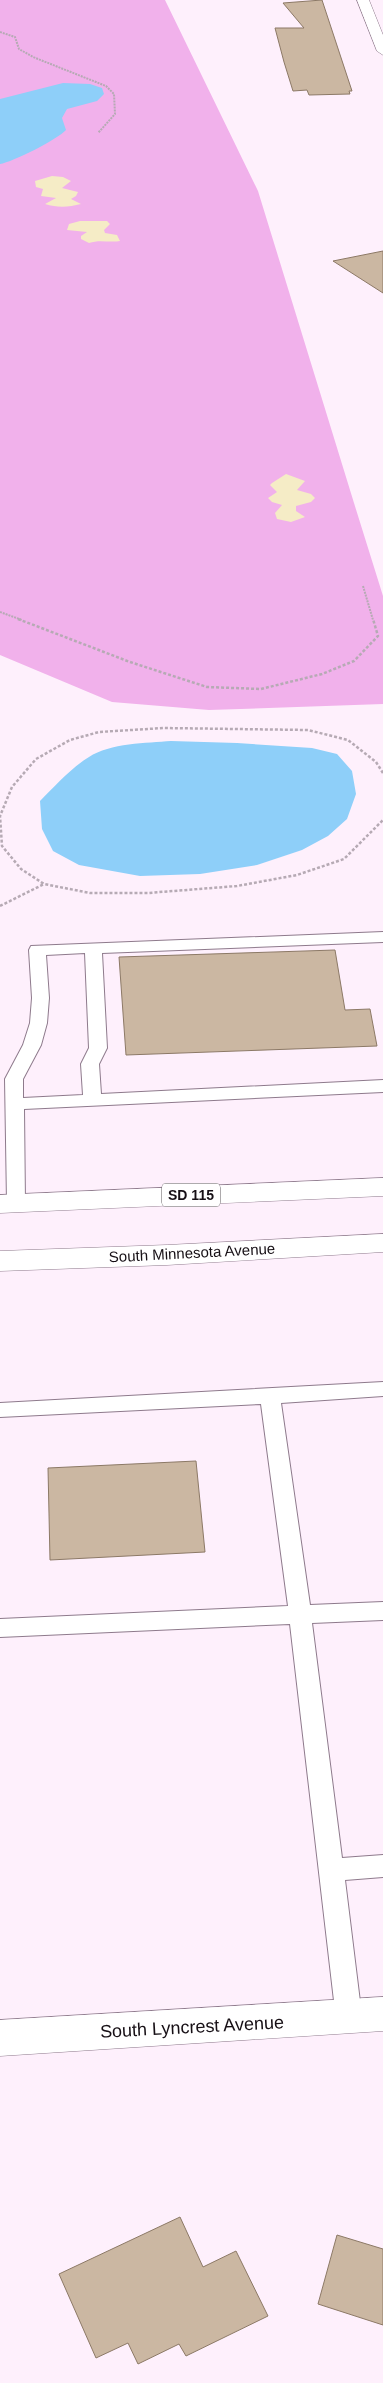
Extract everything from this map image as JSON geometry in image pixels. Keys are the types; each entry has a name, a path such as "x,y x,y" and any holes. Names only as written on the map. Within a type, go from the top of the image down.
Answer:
{"main road":[{"path":"363,0 383,51"},
{"path":"368,13 383,13"},
{"name":"SD 115","path":"8,1204 383,1187"},
{"name":"South Minnesota Avenue","path":"0,1261 167,1255 383,1243"},
{"name":"South Lyncrest Avenue","path":"0,2038 366,2016"}],"lane":[{"path":"8,1204 14,1079 20,1062 32,1045 39,1020 37,950 382,941"},
{"path":"92,948 98,1048 90,1064 92,1100"},
{"path":"14,1104 383,1086"},
{"path":"0,1410 383,1389"},
{"path":"270,1396 300,1614 330,1870 366,2016"},
{"path":"0,1628 383,1611"},
{"path":"330,1870 383,1866"}],"path":[{"path":"0,32 8,33 15,37 19,49 33,57 106,86 114,94 115,114 98,133"},
{"path":"0,612 130,662 207,687 261,689 322,674 354,661 378,636 363,586"},
{"path":"383,773 376,762 348,740 308,730 163,728 99,732 70,740 36,759 12,787 0,816 2,846 21,869 44,884 90,893 148,893 238,886 288,876 344,858 368,838 383,820"},
{"path":"0,906 44,884"}],"shaded area":[{"path":"0,0 165,0 258,191 383,596 383,704 209,710 112,702 0,655"}],"sand":[{"path":"52,176 63,177 71,181 62,188 78,192 71,199 81,204 63,207 45,204 56,198 41,196 43,189 36,187 35,181"},
{"path":"80,221 107,221 110,224 104,230 105,233 117,235 120,241 89,243 81,239 81,236 87,232 67,230 69,224"},
{"path":"286,474 305,481 297,490 311,494 315,498 311,502 296,506 296,511 305,517 291,522 277,519 275,513 282,505 272,502 268,498 277,492 270,485"}],"water":[{"path":"63,83 90,84 102,88 104,94 97,101 67,109 62,118 66,130 61,134 24,155 0,164 0,99"},
{"path":"171,741 312,748 337,754 352,771 356,794 347,819 328,836 302,850 257,865 200,874 140,876 79,865 53,851 42,829 40,801 63,778 76,766 98,752 129,744"}],"building":[{"path":"322,0 352,91 349,91 350,94 309,95 307,90 293,91 284,62 275,28 304,28 283,3"},
{"path":"383,251 383,293 333,261"},
{"path":"335,950 345,1010 370,1009 377,1046 126,1055 119,957"},
{"path":"196,1461 205,1552 50,1560 48,1468"},
{"path":"180,2217 203,2267 236,2251 268,2316 186,2356 179,2344 138,2364 128,2343 96,2358 59,2274"},
{"path":"337,2235 383,2249 383,2325 318,2304"}]}
